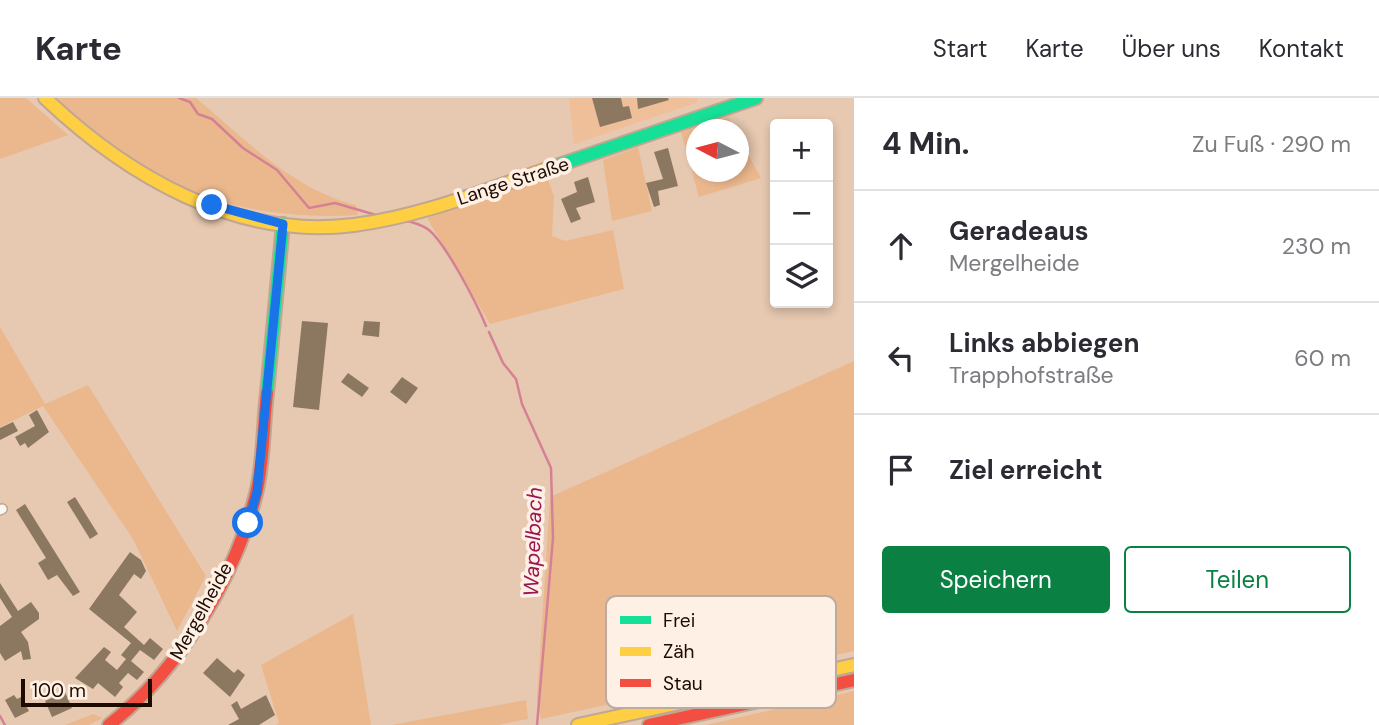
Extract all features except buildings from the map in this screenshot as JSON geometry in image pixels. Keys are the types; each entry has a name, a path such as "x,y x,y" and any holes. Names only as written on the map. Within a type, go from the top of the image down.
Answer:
{"main road":[{"name":"Lange Straße","path":"45,98 83,133 155,180 212,205 262,221 326,227 369,222 424,210 730,102 756,98"},
{"name":"Mergelheide","path":"109,725 151,690 177,656 248,523 257,492 283,224"},
{"path":"836,669 854,665"},
{"path":"836,684 854,680"},
{"path":"578,725 656,708"},
{"path":"649,725 726,708"}],"shaded area":[{"path":"0,98 26,98 68,135 0,159"},
{"path":"55,98 196,98 270,161 311,187 356,205 358,215 322,216 267,211 230,204 192,191 148,171 106,146"},
{"path":"569,98 697,98 698,102 574,144"},
{"path":"686,130 686,150 681,132"},
{"path":"638,147 652,211 612,221 603,160"},
{"path":"749,156 761,178 749,182"},
{"path":"546,174 554,196 552,236 565,241 613,230 624,289 490,324 427,218"},
{"path":"695,182 748,182 699,197"},
{"path":"0,327 45,404 88,385 206,576 177,631 133,539 43,406 0,427"},
{"path":"854,361 854,651 836,655 836,596 606,596 606,705 541,719 537,700 550,497"},
{"path":"353,614 371,725 276,725 279,723 261,665"},
{"path":"854,691 854,725 706,725 780,708 836,708 836,695"},
{"path":"526,700 528,719 498,725 391,725"},
{"path":"93,714 103,718 89,725 65,725"}],"waterway":[{"path":"179,98 190,102 198,114 212,119 243,148 277,170 309,208 335,203 376,215"},
{"name":"Wapelbach","path":"403,220 423,226 436,237 460,275 486,326"},
{"name":"Wapelbach","path":"489,332 503,363 516,379 522,404 551,468 553,538 537,725"},
{"path":"0,716 5,725"}],"traffic: fast":[{"path":"553,167 756,98"},
{"path":"267,393 283,224"}],"traffic: slow":[{"path":"45,98 111,153 148,176 186,196 226,212 267,222 310,227 380,221 455,201 553,167"},
{"path":"836,669 854,665"},
{"path":"578,725 656,708"}],"traffic: jam":[{"path":"109,725 135,703 180,650 201,621 234,559 259,482 267,393"},
{"path":"836,684 854,680"},
{"path":"649,725 726,708"}],"route":[{"path":"212,205 262,221 283,224 257,492 248,523"}]}
